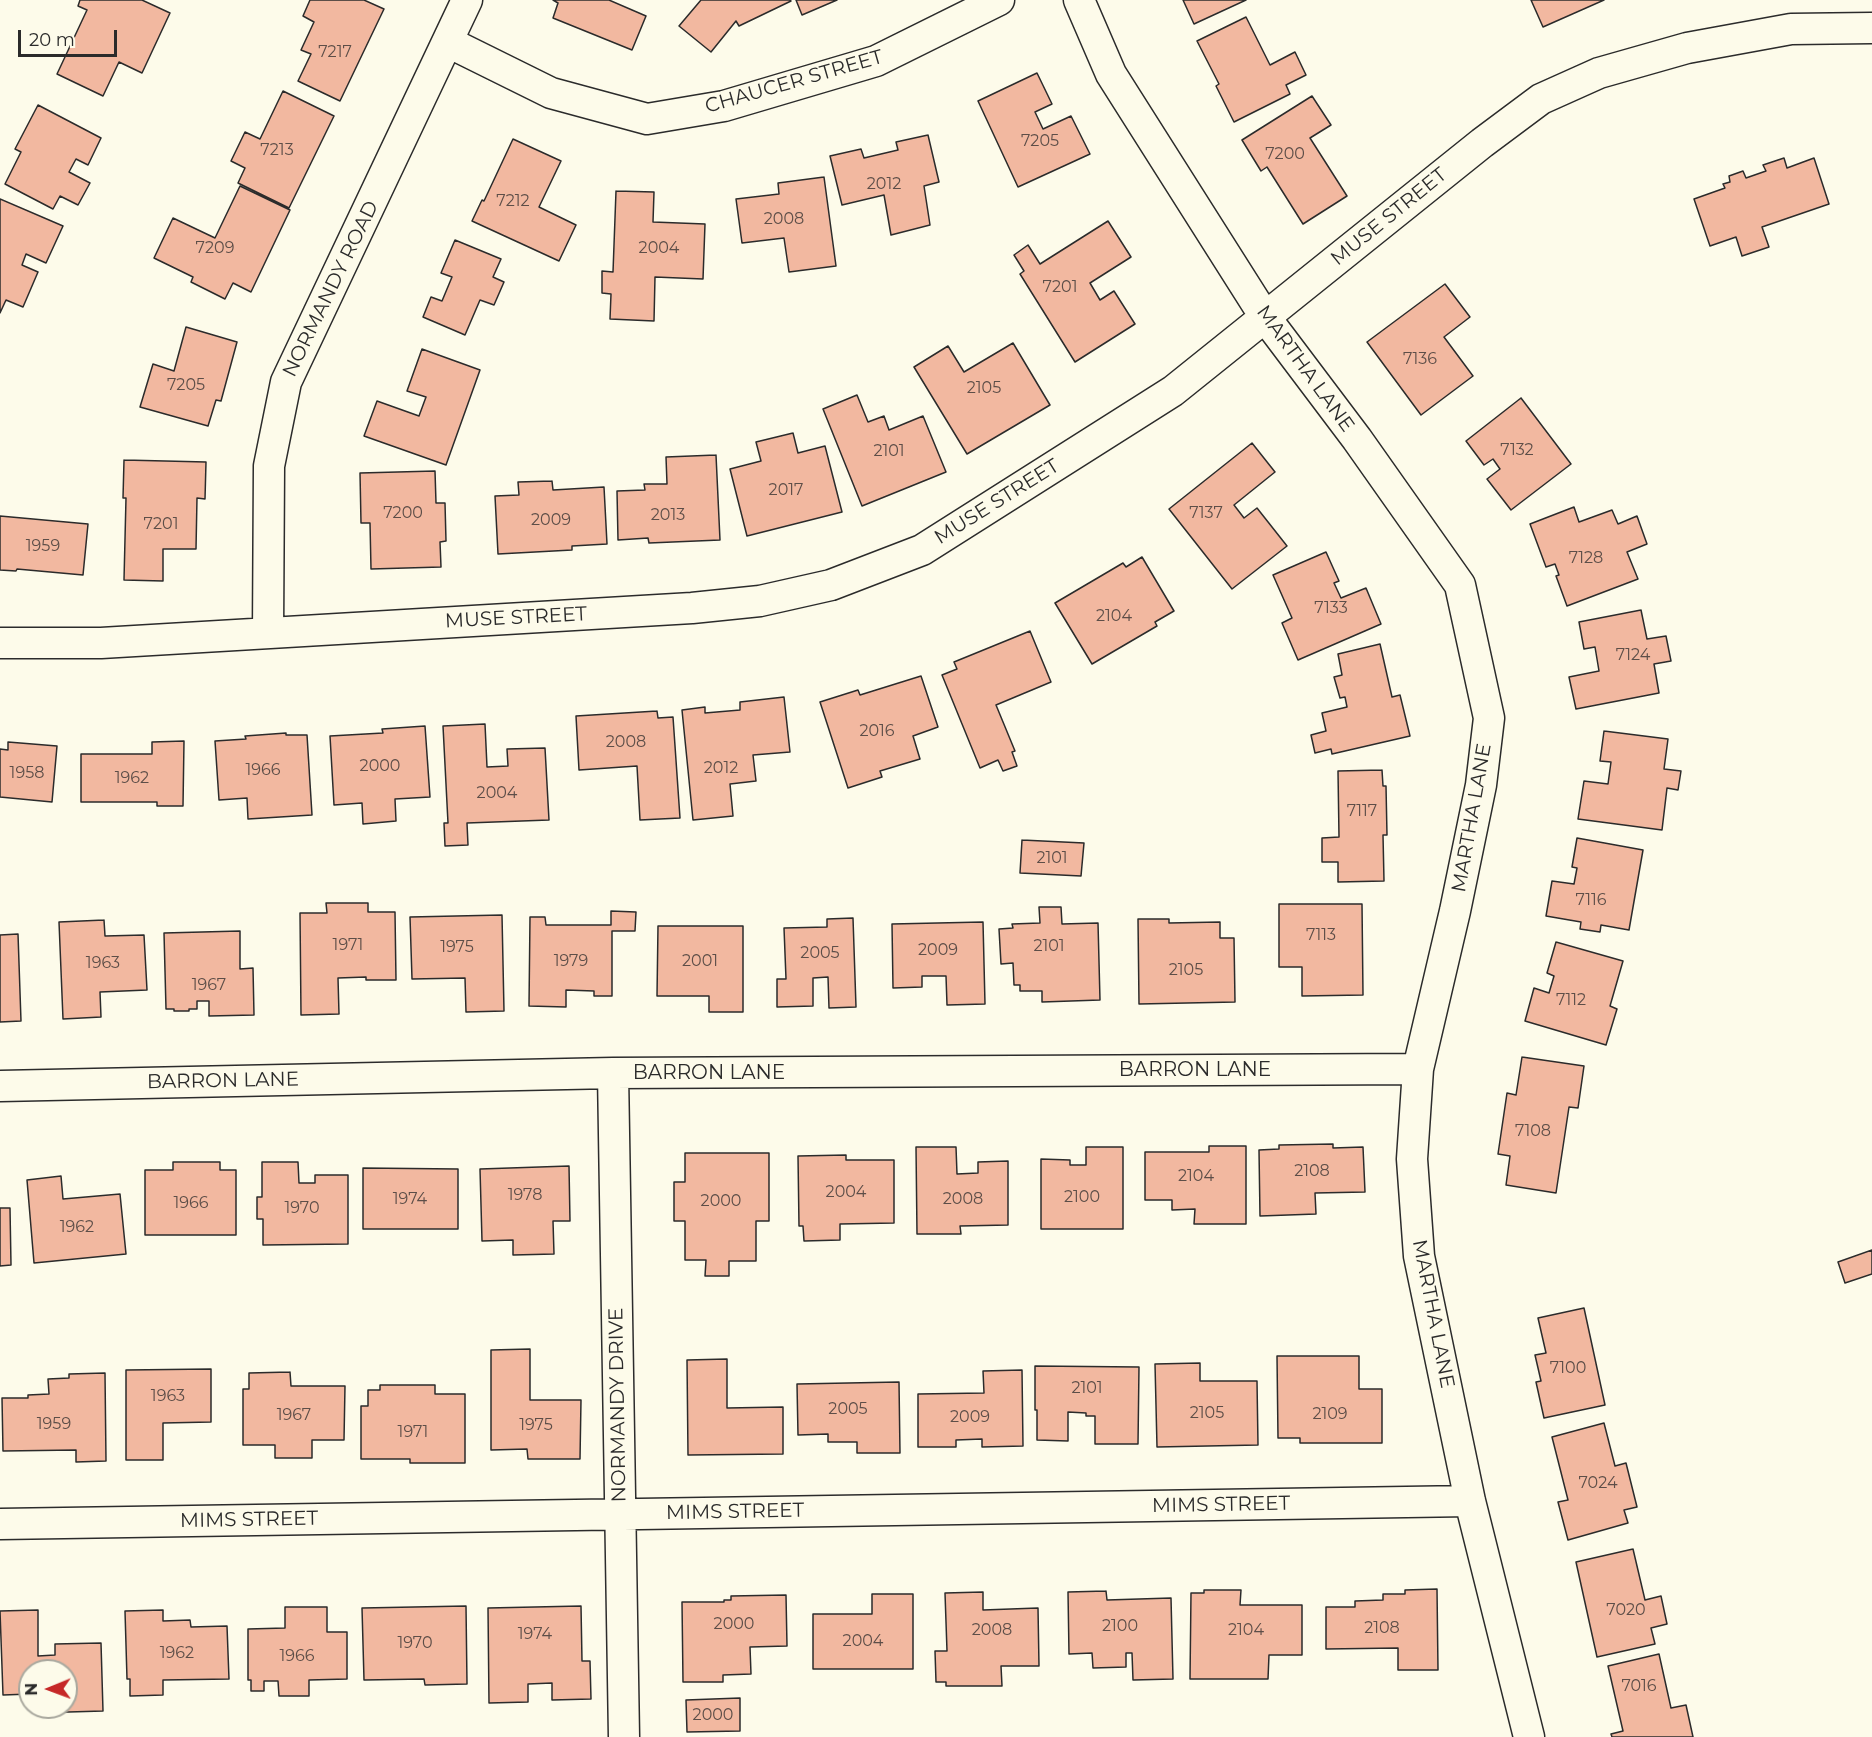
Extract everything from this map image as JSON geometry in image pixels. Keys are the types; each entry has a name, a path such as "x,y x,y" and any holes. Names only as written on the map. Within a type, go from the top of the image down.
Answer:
{"street":[{"name":"NORMANDY ROAD","path":"268,633 268,466 286,382 467,0"},
{"name":"CHAUCER STREET","path":"448,42 551,93 647,119 724,106 876,61 999,0"},
{"name":"MARTHA LANE","path":"1079,0 1111,74 1265,317 1357,439 1460,585 1489,718 1481,785 1455,911 1418,1069 1412,1159 1419,1256 1470,1501 1529,1737"},
{"name":"MUSE STREET","path":"0,643 101,643 692,608 760,601 831,585 922,550 1173,391 1482,143 1541,99 1599,73 1687,48 1791,29 1872,28"},
{"name":"BARRON LANE","path":"0,1086 613,1073 1418,1069"},
{"name":"NORMANDY DRIVE","path":"613,1073 624,1737"},
{"name":"MIMS STREET","path":"0,1524 1470,1501"}],"building":[{"path":"80,0 142,0 170,13 142,73 119,62 103,96 57,74 87,10 78,6"},
{"path":"310,0 364,0 384,9 340,101 298,81 311,54 301,50 314,22 303,16"},
{"path":"553,0 609,0 646,16 632,50 553,18 558,3"},
{"path":"701,0 791,1 739,26 736,21 711,52 679,26"},
{"path":"796,0 837,0 802,15"},
{"path":"1183,0 1246,0 1194,24"},
{"path":"1531,0 1604,0 1543,27"},
{"path":"1246,17 1270,65 1295,52 1306,75 1286,85 1290,94 1234,122 1216,86 1219,84 1197,41"},
{"path":"1037,73 1052,104 1035,112 1043,129 1071,116 1090,154 1018,187 978,101"},
{"path":"283,91 334,116 289,208 238,183 245,168 231,161 245,132 260,139"},
{"path":"1312,96 1331,125 1310,138 1347,196 1303,224 1267,167 1261,171 1242,140"},
{"path":"38,105 101,138 88,165 76,159 69,172 90,183 78,205 60,196 53,209 5,184 21,152 15,149"},
{"path":"928,135 939,182 924,186 930,225 891,235 884,195 842,205 830,156 861,149 864,158 898,150 896,142"},
{"path":"513,139 561,161 539,207 576,225 559,261 472,221"},
{"path":"1784,158 1787,168 1814,158 1829,204 1762,227 1769,247 1742,256 1736,237 1710,246 1694,199 1725,188 1723,184 1730,182 1729,176 1743,171 1746,178 1766,171 1763,165"},
{"path":"824,177 836,266 789,272 784,238 742,243 736,199 779,194 778,183"},
{"path":"240,186 290,210 251,292 233,283 225,299 191,282 193,277 154,258 173,218 215,238"},
{"path":"616,191 654,192 653,222 705,224 703,279 655,277 654,321 610,319 611,294 602,293 602,271 613,272"},
{"path":"0,199 63,226 46,263 26,254 22,265 38,272 23,307 6,300 0,313"},
{"path":"1108,221 1131,257 1090,283 1100,300 1114,291 1135,324 1075,362 1020,274 1024,271 1014,255 1028,245 1040,264"},
{"path":"455,240 501,259 493,277 504,282 494,305 480,300 465,335 423,317 431,297 442,301 452,277 441,273"},
{"path":"1445,284 1470,317 1444,337 1473,376 1421,415 1367,342"},
{"path":"186,327 237,342 221,401 216,400 208,426 140,407 153,364 174,371"},
{"path":"1013,343 1050,405 967,454 914,367 948,346 964,372"},
{"path":"422,349 480,370 446,465 364,436 377,401 419,416 426,397 407,391"},
{"path":"857,395 868,422 884,416 889,430 923,416 946,472 862,506 823,409"},
{"path":"1521,398 1571,464 1511,510 1487,479 1500,469 1493,459 1484,465 1466,441"},
{"path":"793,433 798,453 825,446 842,512 747,536 730,469 761,461 756,442"},
{"path":"1252,443 1275,472 1234,505 1244,518 1257,508 1287,546 1232,589 1169,509"},
{"path":"716,455 720,540 649,543 648,538 618,540 617,491 645,490 644,484 667,484 666,457"},
{"path":"124,460 206,462 205,499 197,498 196,549 163,549 163,581 124,580 126,498 123,498"},
{"path":"435,471 436,503 445,503 446,541 440,542 441,567 371,569 370,523 361,523 360,473"},
{"path":"552,481 553,490 604,487 607,544 572,546 572,550 498,554 495,496 519,495 518,482"},
{"path":"1574,507 1579,522 1612,510 1618,524 1637,516 1647,544 1627,552 1638,579 1567,606 1556,576 1559,575 1555,564 1546,567 1530,524"},
{"path":"0,516 88,524 83,575 17,569 16,571 0,570"},
{"path":"1326,552 1339,581 1334,583 1341,598 1366,588 1381,624 1298,660 1282,623 1292,618 1273,575"},
{"path":"1142,557 1174,611 1155,622 1157,626 1092,664 1055,603 1123,563 1126,567"},
{"path":"1641,610 1647,639 1666,636 1671,661 1654,664 1659,693 1576,709 1569,677 1599,671 1595,647 1584,649 1579,622"},
{"path":"1030,631 1051,682 996,705 1015,751 1012,752 1017,766 1003,771 998,760 980,768 942,675 957,669 954,662"},
{"path":"1380,644 1392,697 1400,695 1410,736 1332,754 1331,749 1315,753 1311,735 1326,731 1322,713 1347,707 1345,697 1340,698 1334,677 1342,675 1338,654"},
{"path":"921,676 938,727 913,736 920,759 880,771 882,777 848,788 820,702 858,690 860,695"},
{"path":"784,697 790,752 753,755 756,781 730,784 733,816 693,820 682,710 705,707 705,713 740,710 740,702"},
{"path":"657,711 658,718 673,717 680,818 640,820 637,766 579,770 576,716"},
{"path":"485,724 487,767 508,766 507,749 545,748 549,820 467,823 468,845 445,846 444,823 448,823 443,726"},
{"path":"425,726 430,797 395,799 396,821 363,824 362,803 334,805 330,736 383,733 382,729"},
{"path":"1604,731 1668,739 1664,769 1681,771 1678,790 1667,788 1662,830 1578,819 1584,781 1608,784 1611,762 1600,761"},
{"path":"286,733 286,735 307,735 312,815 248,819 247,798 219,800 215,741"},
{"path":"184,741 183,806 157,806 157,802 81,802 81,754 152,754 152,742"},
{"path":"8,742 57,746 52,802 0,797 0,749 8,750"},
{"path":"1382,770 1383,786 1386,786 1387,835 1383,835 1384,881 1338,882 1338,862 1322,862 1322,838 1339,837 1338,771"},
{"path":"1577,838 1643,850 1629,930 1601,925 1600,932 1580,929 1581,922 1546,916 1552,881 1574,884 1577,868 1572,867"},
{"path":"1022,840 1084,843 1081,876 1020,873"},
{"path":"326,903 368,903 368,912 395,912 396,980 366,980 366,977 338,978 339,1014 301,1015 300,913 327,913"},
{"path":"1279,904 1362,904 1363,995 1302,996 1302,967 1279,967"},
{"path":"1039,907 1061,907 1062,924 1098,923 1100,1000 1042,1002 1042,991 1020,991 1020,985 1014,985 1013,963 1001,964 999,929 1013,928 1012,924 1040,923"},
{"path":"611,911 636,912 635,931 612,931 612,996 594,996 594,991 566,990 566,1007 529,1006 530,917 545,917 546,925 611,925"},
{"path":"502,915 504,1011 466,1012 465,978 412,979 410,917"},
{"path":"853,918 856,1007 829,1008 828,977 813,978 813,1006 777,1007 777,979 786,979 784,928 827,927 827,919"},
{"path":"1138,919 1169,919 1169,923 1220,922 1220,938 1234,938 1235,1002 1139,1004"},
{"path":"104,920 105,936 144,935 147,990 100,992 101,1017 63,1019 59,922"},
{"path":"983,922 985,1004 947,1005 946,976 922,976 922,987 893,988 892,924"},
{"path":"658,926 743,926 743,1012 709,1012 709,996 657,996"},
{"path":"240,931 240,969 253,968 254,1015 209,1016 209,1001 197,1001 197,1009 189,1009 189,1011 166,1009 164,933"},
{"path":"18,934 21,1021 0,1022 0,935"},
{"path":"1556,942 1623,961 1610,1006 1617,1009 1606,1045 1525,1021 1534,988 1549,993 1554,976 1547,973"},
{"path":"1522,1057 1584,1066 1578,1108 1569,1107 1556,1193 1506,1185 1510,1156 1498,1154 1507,1093 1516,1095"},
{"path":"1333,1144 1333,1148 1363,1147 1365,1192 1315,1193 1316,1214 1260,1216 1259,1150 1279,1149 1279,1145"},
{"path":"1209,1146 1246,1146 1246,1224 1194,1224 1195,1209 1172,1210 1172,1200 1145,1200 1145,1152 1209,1152"},
{"path":"916,1147 956,1147 957,1174 978,1173 978,1162 1008,1161 1008,1225 960,1226 961,1234 917,1234"},
{"path":"1086,1147 1123,1147 1123,1229 1041,1229 1041,1159 1070,1160 1070,1165 1086,1165"},
{"path":"685,1153 769,1153 769,1221 756,1221 756,1261 729,1261 729,1276 705,1276 706,1260 685,1260 685,1221 674,1221 674,1182 685,1182"},
{"path":"846,1155 846,1160 894,1160 894,1223 840,1224 840,1240 804,1241 803,1226 799,1226 798,1156"},
{"path":"173,1162 220,1162 220,1170 236,1170 236,1235 145,1235 145,1170 173,1170"},
{"path":"262,1162 298,1162 299,1183 315,1183 315,1175 348,1175 348,1244 263,1245 263,1219 257,1219 257,1197 262,1197"},
{"path":"569,1166 570,1221 553,1221 554,1254 513,1255 513,1240 482,1241 480,1169"},
{"path":"363,1168 458,1169 458,1229 363,1229"},
{"path":"61,1176 63,1199 120,1194 126,1254 34,1263 27,1180"},
{"path":"0,1208 10,1208 11,1265 0,1266"},
{"path":"1872,1250 1872,1274 1845,1283 1838,1262"},
{"path":"1584,1308 1605,1405 1544,1418 1536,1382 1541,1381 1535,1355 1546,1353 1538,1318"},
{"path":"530,1349 530,1400 581,1400 580,1459 528,1459 527,1449 491,1450 491,1350"},
{"path":"1277,1356 1359,1356 1359,1389 1382,1389 1382,1443 1300,1443 1300,1438 1278,1438"},
{"path":"727,1359 727,1408 783,1407 783,1454 688,1455 687,1360"},
{"path":"1200,1363 1200,1381 1257,1381 1258,1445 1157,1447 1155,1364"},
{"path":"1035,1366 1139,1367 1138,1444 1095,1444 1095,1416 1068,1412 1068,1441 1037,1440"},
{"path":"211,1369 211,1422 163,1423 163,1460 126,1460 126,1370"},
{"path":"1022,1370 1023,1446 982,1447 982,1439 956,1440 956,1447 918,1447 918,1394 984,1393 983,1371"},
{"path":"290,1372 291,1386 345,1386 344,1440 312,1440 312,1458 275,1458 275,1445 243,1445 243,1389 249,1389 249,1373"},
{"path":"105,1373 106,1461 76,1462 76,1450 3,1451 2,1398 28,1398 28,1395 49,1394 48,1379 69,1378 69,1374"},
{"path":"899,1382 900,1453 857,1453 857,1442 828,1442 828,1434 798,1435 797,1384"},
{"path":"380,1385 435,1385 435,1394 465,1394 465,1463 410,1463 410,1459 361,1459 361,1406 368,1406 368,1390 380,1390"},
{"path":"1604,1423 1615,1466 1626,1463 1637,1507 1624,1510 1628,1523 1568,1540 1558,1502 1568,1500 1552,1437"},
{"path":"1633,1549 1645,1600 1661,1596 1667,1624 1651,1628 1655,1644 1597,1657 1576,1562"},
{"path":"1437,1589 1438,1670 1398,1670 1398,1648 1326,1649 1326,1607 1355,1607 1355,1601 1383,1600 1383,1594 1405,1594 1405,1590"},
{"path":"1204,1590 1241,1590 1240,1605 1302,1605 1302,1655 1269,1655 1268,1679 1190,1679 1191,1593 1204,1593"},
{"path":"1106,1591 1107,1600 1171,1598 1173,1679 1133,1680 1132,1653 1126,1653 1126,1667 1093,1668 1092,1653 1069,1654 1068,1592"},
{"path":"983,1592 983,1610 1038,1608 1039,1666 1001,1666 1002,1686 946,1686 946,1682 936,1682 935,1651 947,1651 945,1593"},
{"path":"872,1594 913,1594 913,1669 813,1669 813,1614 872,1614"},
{"path":"786,1595 787,1646 750,1647 751,1674 723,1675 723,1682 683,1682 682,1602 724,1602 724,1600 731,1600 731,1596"},
{"path":"466,1606 467,1684 425,1685 424,1679 364,1680 362,1608"},
{"path":"581,1606 582,1661 590,1661 591,1699 552,1700 552,1683 528,1684 528,1702 489,1703 488,1608"},
{"path":"285,1607 327,1607 327,1632 347,1632 347,1679 309,1680 309,1696 279,1696 278,1681 264,1681 264,1691 251,1691 251,1680 248,1680 248,1629 285,1628"},
{"path":"38,1610 38,1656 55,1655 55,1644 101,1643 103,1711 78,1712 78,1659 18,1659 18,1694 3,1695 0,1611"},
{"path":"163,1610 163,1621 190,1620 191,1627 227,1626 229,1679 163,1680 163,1695 130,1696 130,1679 127,1679 125,1611"},
{"path":"1659,1654 1671,1708 1686,1705 1693,1737 1612,1737 1611,1734 1623,1731 1608,1666"},
{"path":"740,1698 740,1731 687,1732 686,1700"}]}
